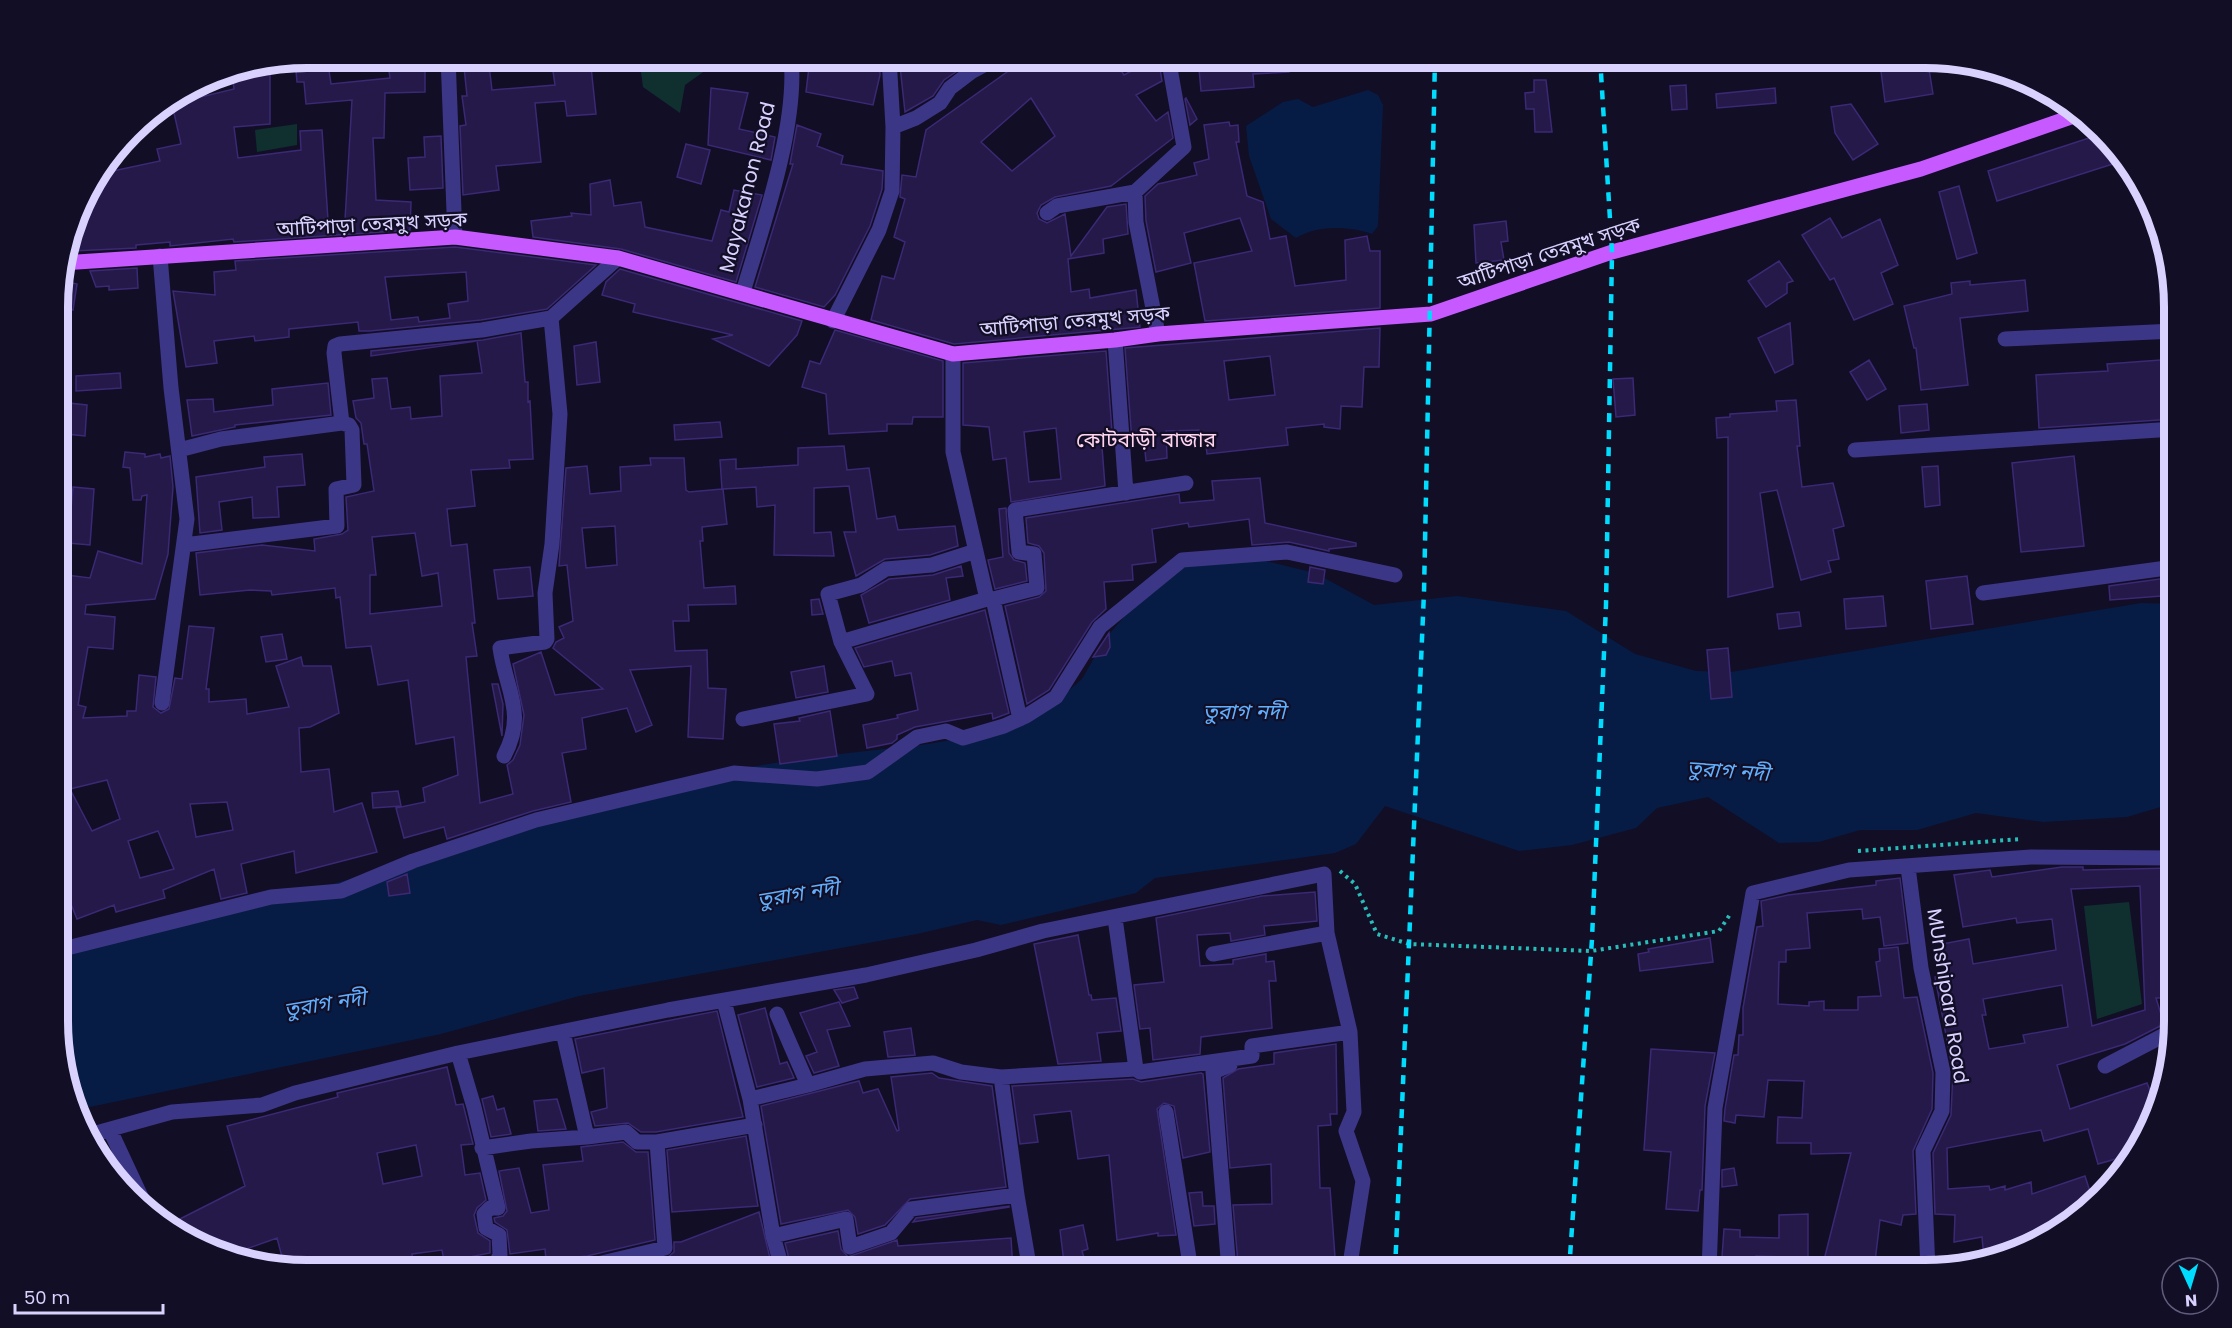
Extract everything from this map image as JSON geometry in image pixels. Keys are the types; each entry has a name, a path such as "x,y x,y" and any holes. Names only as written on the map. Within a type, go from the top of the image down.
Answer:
{"main road":[{"name":"আটিপাড়া তেরমুখ সড়ক","path":"72,262 455,237 618,258 953,354 1158,334 1431,314 1612,252 1921,169 2071,117"}],"street":[{"path":"448,68 455,237"},
{"name":"Mayakanon Road","path":"743,292 779,160 789,110 791,68"},
{"path":"833,321 879,230 892,191 893,127 890,68"},
{"path":"893,127 916,118 940,103 950,88 978,68"},
{"path":"1047,213 1057,206 1135,192 1184,147 1170,68"},
{"path":"1135,192 1136,222 1158,334"},
{"path":"160,256 187,519 162,704"},
{"path":"342,423 335,346 482,330 551,318 618,258"},
{"path":"504,756 511,743 516,717 500,648 545,642 547,639 545,593 552,544 560,414 551,318"},
{"path":"2005,339 2164,331"},
{"path":"1115,340 1126,493"},
{"path":"953,354 953,452 1020,719"},
{"path":"179,450 221,439 342,423 349,425 352,430 354,485 336,489 337,526 184,545"},
{"path":"1855,450 2164,430"},
{"path":"841,642 990,599 1038,588 1034,554 1019,552 1015,510 1186,483"},
{"path":"743,719 867,694 841,642 828,594 861,585 886,569 932,565 976,551"},
{"path":"68,948 271,897 340,891 412,861 536,820 734,773 817,779 868,772 917,737 946,731 963,738 1020,719 1056,696 1100,627 1182,560 1287,552 1395,575"},
{"path":"1983,594 2164,568"},
{"path":"1709,1260 1715,1108 1753,893 1849,870 2031,858 2164,858"},
{"name":"MUnshipara Road","path":"1908,867 1921,968 1943,1072 1942,1111 1923,1151 1928,1260"},
{"path":"95,1134 172,1112 262,1104 295,1093 458,1053 668,1010 866,975 976,950 1043,931 1324,874 1327,933 1350,1032 1354,1112 1346,1131 1364,1181 1351,1260"},
{"path":"1115,918 1136,1069"},
{"path":"1213,954 1327,933"},
{"path":"724,1001 750,1099 773,1236 780,1260"},
{"path":"777,1014 808,1085"},
{"path":"563,1032 587,1137"},
{"path":"1252,1056 1252,1046 1350,1032"},
{"path":"2105,1066 2164,1036"},
{"path":"458,1053 474,1107 498,1208 490,1208 484,1214 486,1228 499,1235 500,1255 498,1260"},
{"path":"750,1099 865,1069 933,1062 961,1072 1001,1077 1136,1069 1140,1072 1252,1056"},
{"path":"1228,1260 1212,1072 1252,1056"},
{"path":"1001,1077 1028,1260"},
{"path":"1166,1112 1189,1260"},
{"path":"482,1148 626,1132 637,1142 657,1142 755,1125"},
{"path":"110,1130 139,1193"},
{"path":"622,1260 665,1248 657,1142"},
{"path":"773,1236 846,1219 850,1247 891,1233 911,1209 1017,1195"}],"path":[{"path":"1854,852 2004,838 2026,839"},
{"path":"1324,874 1342,870 1355,884 1377,934 1409,944 1591,951 1719,931 1732,911"}],"green space":[{"path":"640,68 705,68 706,70 685,85 680,113 643,87"},
{"path":"297,124 297,145 257,152 255,130"},
{"path":"2129,902 2142,1004 2097,1019 2084,906"}],"water":[{"path":"1368,90 1378,95 1383,105 1378,226 1372,234 1354,229 1334,228 1314,231 1296,238 1271,219 1249,156 1246,126 1283,102 1298,99 1313,107"},
{"name":"তুরাগ নদী","path":"1217,549 1315,573 1374,605 1457,596 1566,611 1635,654 1696,671 1731,672 2141,603 2164,604 2164,806 2127,817 2043,822 1976,813 1917,830 1860,830 1819,842 1779,843 1708,797 1657,808 1636,828 1572,845 1519,851 1385,806 1356,844 1335,853 1155,878 1136,893 1001,925 977,920 917,934 579,996 441,1034 84,1108 72,1068 68,1038 68,950 199,920 358,877 601,799 671,780 805,758 928,744 992,733 1046,710 1082,679 1105,639 1166,568"}],"building":[{"path":"296,68 329,68 331,84 390,78 389,68 425,68 425,92 385,93 384,138 373,138 376,200 411,202 410,230 234,242 233,239 170,246 170,242 136,245 136,248 74,251 80,229 92,201 110,172 160,161 157,149 181,144 173,109 184,101 234,89 233,79 260,72 270,71 270,124 234,127 238,158 301,150 300,131 322,130 328,220 345,220 352,100 306,104 304,82 297,82"},
{"path":"464,68 489,68 492,90 555,85 553,68 591,68 596,114 567,116 565,101 535,103 541,162 496,166 499,190 463,195 460,126 466,125 462,96 467,96"},
{"path":"809,68 880,68 873,105 806,92"},
{"path":"900,68 962,68 944,80 933,96 905,112"},
{"path":"1013,68 1119,68 1124,75 1137,68 1160,68 1162,81 1136,95 1156,121 1168,112 1173,138 1111,186 1055,197 1041,205 1037,213 1039,219 1047,223 1065,214 1071,256 1107,207 1126,204 1128,234 1103,239 1104,253 1068,259 1071,292 1089,289 1090,298 1136,290 1140,327 954,344 871,320 882,276 894,279 905,242 894,237 905,199 900,197 902,175 916,177 926,130","holes":["1031,98 1055,136 1012,171 981,142"]},
{"path":"1199,68 1289,68 1289,72 1253,74 1254,87 1201,91"},
{"path":"1899,68 1929,68 1933,94 1885,102 1881,71"},
{"path":"1534,80 1546,80 1552,132 1535,132 1534,109 1526,109 1525,93 1534,92"},
{"path":"1686,85 1687,109 1672,110 1670,86"},
{"path":"711,88 748,93 739,129 775,137 771,160 708,145"},
{"path":"1775,88 1776,103 1717,108 1716,94"},
{"path":"1185,99 1197,119 1190,125"},
{"path":"1851,104 1878,144 1853,160 1835,133 1831,107"},
{"path":"1229,122 1230,126 1238,125 1239,142 1236,142 1247,196 1263,202 1270,239 1286,236 1295,286 1346,280 1345,240 1367,236 1370,251 1380,251 1380,308 1205,321 1194,263 1252,251 1240,218 1184,233 1191,263 1156,272 1146,221 1145,196 1158,184 1197,175 1194,163 1209,159 1204,125"},
{"path":"797,125 821,134 817,146 843,156 841,164 883,171 882,189 870,226 835,295 824,307 755,287 793,164 790,164"},
{"path":"441,136 443,188 410,190 408,158 425,157 424,137"},
{"path":"2094,136 2116,163 1997,201 1988,171"},
{"path":"686,144 710,150 701,184 677,177"},
{"path":"610,180 614,206 641,202 645,227 712,241 721,210 729,212 734,190 762,195 736,282 621,249 533,237 531,221 572,216 571,213 591,215 590,184"},
{"path":"1959,186 1977,253 1957,259 1939,192"},
{"path":"1830,218 1842,238 1880,219 1898,265 1881,273 1893,304 1854,320 1834,278 1830,280 1802,235"},
{"path":"1506,221 1508,241 1501,242 1504,260 1476,263 1474,225"},
{"path":"455,247 596,265 547,309 481,320 370,331 359,331 358,322 289,329 289,337 255,341 254,336 214,341 217,363 186,367 173,291 215,295 214,272 236,270 235,261","holes":["466,272 468,301 448,304 450,318 419,322 418,317 391,320 385,277"]},
{"path":"1779,261 1793,281 1787,283 1787,293 1766,307 1748,281"},
{"path":"137,268 138,288 109,290 109,286 96,287 90,271"},
{"path":"620,269 802,321 797,335 769,366 713,339 733,335 633,312 635,304 602,295 606,282"},
{"path":"2025,280 2028,311 1960,318 1968,385 1921,390 1916,348 1914,348 1904,306 1952,294 1951,283 1970,281 1970,285"},
{"path":"69,282 77,284 73,310 68,309"},
{"path":"1790,323 1793,364 1775,373 1758,338"},
{"path":"1380,328 1379,367 1364,367 1362,407 1341,406 1340,429 1324,427 1324,424 1286,428 1288,445 1207,454 1205,437 1200,437 1199,430 1166,431 1167,458 1146,461 1144,441 1132,442 1125,348","holes":["1270,356 1275,395 1229,400 1224,361"]},
{"path":"835,330 943,361 943,417 913,417 912,424 887,424 887,431 829,434 826,394 802,387 810,361 820,364"},
{"path":"521,333 525,382 528,382 528,402 530,401 533,459 509,460 510,468 471,470 475,506 447,509 451,546 467,544 475,623 472,623 477,656 466,657 480,803 513,794 507,765 513,760 520,745 524,715 513,664 541,652 555,695 603,689 553,648 556,642 564,638 559,627 573,621 567,565 559,566 566,468 587,466 590,494 621,491 620,467 651,465 650,458 684,458 686,490 689,492 722,489 720,460 736,459 736,469 798,465 798,448 844,446 847,470 869,468 877,519 895,516 898,530 955,526 958,546 930,555 885,559 856,576 844,532 856,532 849,486 814,488 814,533 831,532 834,556 774,555 775,505 757,507 756,487 723,489 727,524 702,527 703,541 700,541 704,588 735,586 736,604 688,605 689,621 673,621 675,651 707,650 708,688 726,689 723,739 688,737 691,666 630,670 652,725 636,732 627,708 582,718 586,749 562,753 571,802 533,811 447,839 444,827 404,838 396,808 425,802 423,788 458,775 454,737 416,744 408,680 378,685 371,646 346,648 340,597 336,598 335,588 272,595 271,591 250,590 200,595 196,553 262,545 315,551 314,539 342,534 348,530 346,497 374,491 367,444 364,444 361,423 356,418 353,401 374,398 372,379 387,378 391,409 410,407 411,419 442,416 440,376 482,373 477,341 371,356 371,351 483,340","holes":["615,526 617,565 586,568 582,528","415,533 422,576 438,573 442,606 370,614 370,575 376,575 372,537"]},
{"path":"596,342 600,382 577,385 574,346"},
{"path":"1106,351 1113,445 1102,447 1105,486 1011,502 1006,458 993,460 989,427 963,425 963,363","holes":["1056,428 1061,479 1029,482 1024,432"]},
{"path":"1869,360 1886,389 1867,400 1850,372"},
{"path":"2164,360 2164,420 2039,428 2036,375 2108,371 2107,364"},
{"path":"120,373 121,388 76,391 76,376"},
{"path":"1633,378 1635,415 1616,417 1613,379"},
{"path":"328,383 331,415 235,425 235,427 192,436 187,400 213,399 214,412 273,405 272,389"},
{"path":"1796,400 1800,446 1797,446 1802,487 1833,483 1844,526 1833,529 1839,559 1828,561 1831,572 1801,580 1777,490 1760,493 1773,587 1728,597 1728,437 1717,438 1716,418 1730,417 1730,414 1777,411 1776,401"},
{"path":"68,403 87,405 85,436 68,434"},
{"path":"1927,404 1929,430 1901,433 1899,406"},
{"path":"720,422 722,437 675,440 674,425"},
{"path":"125,452 145,454 145,457 160,454 161,458 170,456 173,487 168,554 155,599 86,605 85,614 115,617 113,649 88,647 78,705 86,707 83,718 127,716 127,711 136,711 139,675 156,677 153,707 161,713 169,709 175,678 182,679 189,626 214,628 206,689 209,689 209,702 246,699 247,714 289,707 276,666 301,657 303,666 331,666 339,713 310,727 299,728 301,772 329,769 334,812 362,803 377,852 296,873 294,851 241,864 247,893 221,899 214,869 163,890 165,898 116,912 114,905 77,919 68,896 68,575 90,578 98,551 142,564 147,495 142,496 141,500 133,500 130,468 123,467","holes":["107,780 120,819 92,831 70,789","227,802 233,830 196,837 190,804","158,831 174,869 140,878 128,841"]},
{"path":"302,454 305,485 277,487 279,517 253,518 252,497 219,502 222,530 200,533 196,477 265,467 264,457"},
{"path":"2074,456 2084,546 2021,552 2012,463"},
{"path":"1938,466 1940,505 1925,507 1922,467"},
{"path":"1260,478 1265,523 1356,543 1356,546 1329,549 1329,551 1289,542 1252,545 1249,519 1189,527 1188,523 1152,529 1156,562 1132,565 1133,580 1104,582 1106,609 1092,622 1049,690 1027,704 1005,606 1039,597 1046,591 1044,553 1039,546 1028,543 1026,518 1179,494 1180,503 1214,500 1212,481"},
{"path":"73,487 94,489 90,545 68,543"},
{"path":"1006,508 1009,553 1014,560 1025,563 1027,581 995,589 988,560 1003,557 999,509"},
{"path":"961,566 963,576 946,578 950,600 869,623 861,595 889,579 933,575"},
{"path":"530,567 533,596 498,599 494,570"},
{"path":"1310,567 1325,570 1323,584 1308,582"},
{"path":"1967,576 1973,624 1931,629 1926,581"},
{"path":"2164,578 2164,596 2110,600 2109,586"},
{"path":"1883,596 1886,626 1846,629 1844,599"},
{"path":"819,599 823,614 812,615 811,600"},
{"path":"985,610 1009,713 993,719 992,713 915,727 897,735 897,739 892,743 867,748 863,725 898,718 897,715 918,710 911,673 895,676 892,661 864,667 855,648"},
{"path":"1799,612 1801,626 1779,629 1777,614"},
{"path":"1109,633 1110,647 1106,655 1093,657"},
{"path":"282,634 287,659 266,662 261,637"},
{"path":"1728,648 1732,697 1711,699 1707,650"},
{"path":"824,666 828,692 796,698 791,672"},
{"path":"492,684 498,684 503,704 502,736"},
{"path":"830,711 837,756 780,764 774,724 800,721 799,718"},
{"path":"398,791 401,806 373,808 372,793"},
{"path":"2062,867 2083,867 2083,870 2164,868 2164,998 2156,998 2164,1024 2125,1044 2057,1065 2070,1109 2147,1083 2152,1099 2133,1141 2118,1163 2116,1159 2098,1164 2088,1129 2044,1141 2041,1130 1947,1148 1948,1189 1989,1186 1990,1190 2005,1186 2005,1190 2031,1182 2032,1194 2085,1176 2091,1194 2071,1211 2031,1236 1984,1253 1982,1237 1954,1242 1955,1215 1935,1214 1933,1153 1951,1115 1953,1072 1935,977 1947,975 1942,944 1969,939 1973,964 2056,950 2052,919 2017,923 2016,918 1963,927 1954,875 1990,870 1992,877","holes":["2140,886 2145,1010 2092,1026 2071,889","2062,985 2068,1027 2023,1035 2025,1043 1989,1049 1982,1015 1986,1015 1983,999"]},
{"path":"407,874 410,893 389,896 387,882"},
{"path":"1900,878 1908,943 1884,946 1880,917 1863,919 1862,909 1807,913 1810,948 1786,950 1786,962 1779,962 1778,1004 1809,1006 1809,1002 1824,1001 1824,1010 1858,1010 1858,997 1881,996 1876,962 1880,961 1879,949 1898,947 1904,998 1917,997 1933,1073 1932,1109 1913,1151 1916,1214 1903,1215 1901,1225 1880,1220 1875,1260 1824,1260 1851,1153 1811,1154 1811,1143 1777,1143 1778,1117 1802,1118 1804,1081 1768,1080 1764,1117 1736,1115 1735,1123 1724,1121 1725,1109 1734,1055 1738,1055 1739,1035 1743,1035 1743,1008 1757,927 1763,926 1761,901 1788,895 1876,885 1876,881"},
{"path":"1315,892 1317,921 1264,926 1265,935 1231,941 1230,933 1197,935 1200,966 1233,964 1233,960 1266,954 1266,962 1274,961 1276,981 1269,981 1272,1028 1201,1037 1200,1054 1153,1060 1150,1028 1140,1029 1134,985 1164,982 1156,918 1262,896"},
{"path":"1078,935 1089,995 1092,1000 1116,998 1121,1031 1097,1033 1101,1061 1058,1064 1034,944"},
{"path":"1710,938 1713,962 1640,971 1638,954 1649,952 1648,949"},
{"path":"854,987 858,998 842,1003 834,990"},
{"path":"839,1002 850,1026 827,1030 839,1066 814,1073 806,1056 817,1052 800,1013"},
{"path":"765,1008 780,1064 787,1062 794,1078 757,1087 738,1015"},
{"path":"717,1011 743,1117 656,1132 641,1132 628,1123 595,1126 591,1112 607,1108 604,1068 582,1073 575,1039"},
{"path":"911,1028 915,1055 888,1057 884,1032"},
{"path":"1336,1044 1337,1114 1330,1114 1331,1125 1318,1126 1320,1188 1330,1188 1335,1260 1238,1260 1233,1205 1272,1204 1271,1164 1230,1168 1223,1078 1238,1069 1274,1064 1274,1053"},
{"path":"1651,1049 1715,1053 1705,1106 1702,1190 1700,1190 1698,1211 1666,1209 1671,1152 1644,1150"},
{"path":"447,1067 456,1105 463,1104 473,1144 461,1145 465,1175 480,1173 486,1200 477,1208 474,1215 478,1233 490,1241 490,1253 469,1257 469,1260 444,1260 442,1250 412,1254 413,1260 290,1260 283,1259 277,1238 241,1251 201,1236 176,1221 245,1186 227,1126 338,1097 337,1093","holes":["416,1145 422,1176 383,1184 377,1153"]},
{"path":"932,1073 939,1078 992,1086 1006,1187 910,1199 885,1225 858,1234 855,1217 848,1210 781,1224 761,1106 859,1081 863,1093 878,1089 897,1131 899,1130 891,1077"},
{"path":"1203,1074 1210,1152 1183,1158 1174,1106 1164,1103 1157,1109 1176,1235 1158,1236 1158,1233 1117,1240 1109,1155 1078,1159 1071,1111 1034,1115 1038,1142 1020,1144 1012,1086 1133,1079 1141,1082"},
{"path":"493,1096 497,1110 504,1108 511,1134 491,1137 482,1099"},
{"path":"557,1099 566,1129 538,1131 534,1101"},
{"path":"746,1136 758,1206 672,1212 667,1150"},
{"path":"623,1142 636,1152 648,1152 655,1240 587,1256 546,1260 545,1249 510,1254 507,1230 495,1222 494,1218 503,1216 507,1211 499,1171 519,1168 531,1213 549,1210 543,1165 583,1161 581,1147"},
{"path":"1734,1168 1737,1185 1722,1187 1722,1170"},
{"path":"1202,1192 1203,1206 1214,1206 1215,1224 1194,1226 1189,1193"},
{"path":"1009,1207 913,1222 916,1218"},
{"path":"759,1212 770,1260 656,1260 668,1257 674,1252 674,1242 681,1242"},
{"path":"1808,1214 1808,1260 1756,1256 1756,1260 1722,1260 1724,1229 1740,1230 1740,1237 1779,1238 1779,1215"},
{"path":"1083,1225 1088,1249 1082,1251 1085,1260 1064,1260 1060,1230"},
{"path":"838,1231 841,1249 848,1257 897,1240 898,1246 1011,1238 1012,1260 789,1260 785,1243"}],"railway":[{"path":"1395,1260 1424,592 1435,68"},
{"path":"1570,1260 1592,939 1606,605 1612,252 1601,68"}],"district":[{"name":"কোটবাড়ী বাজার","path":"1146,440"}]}
